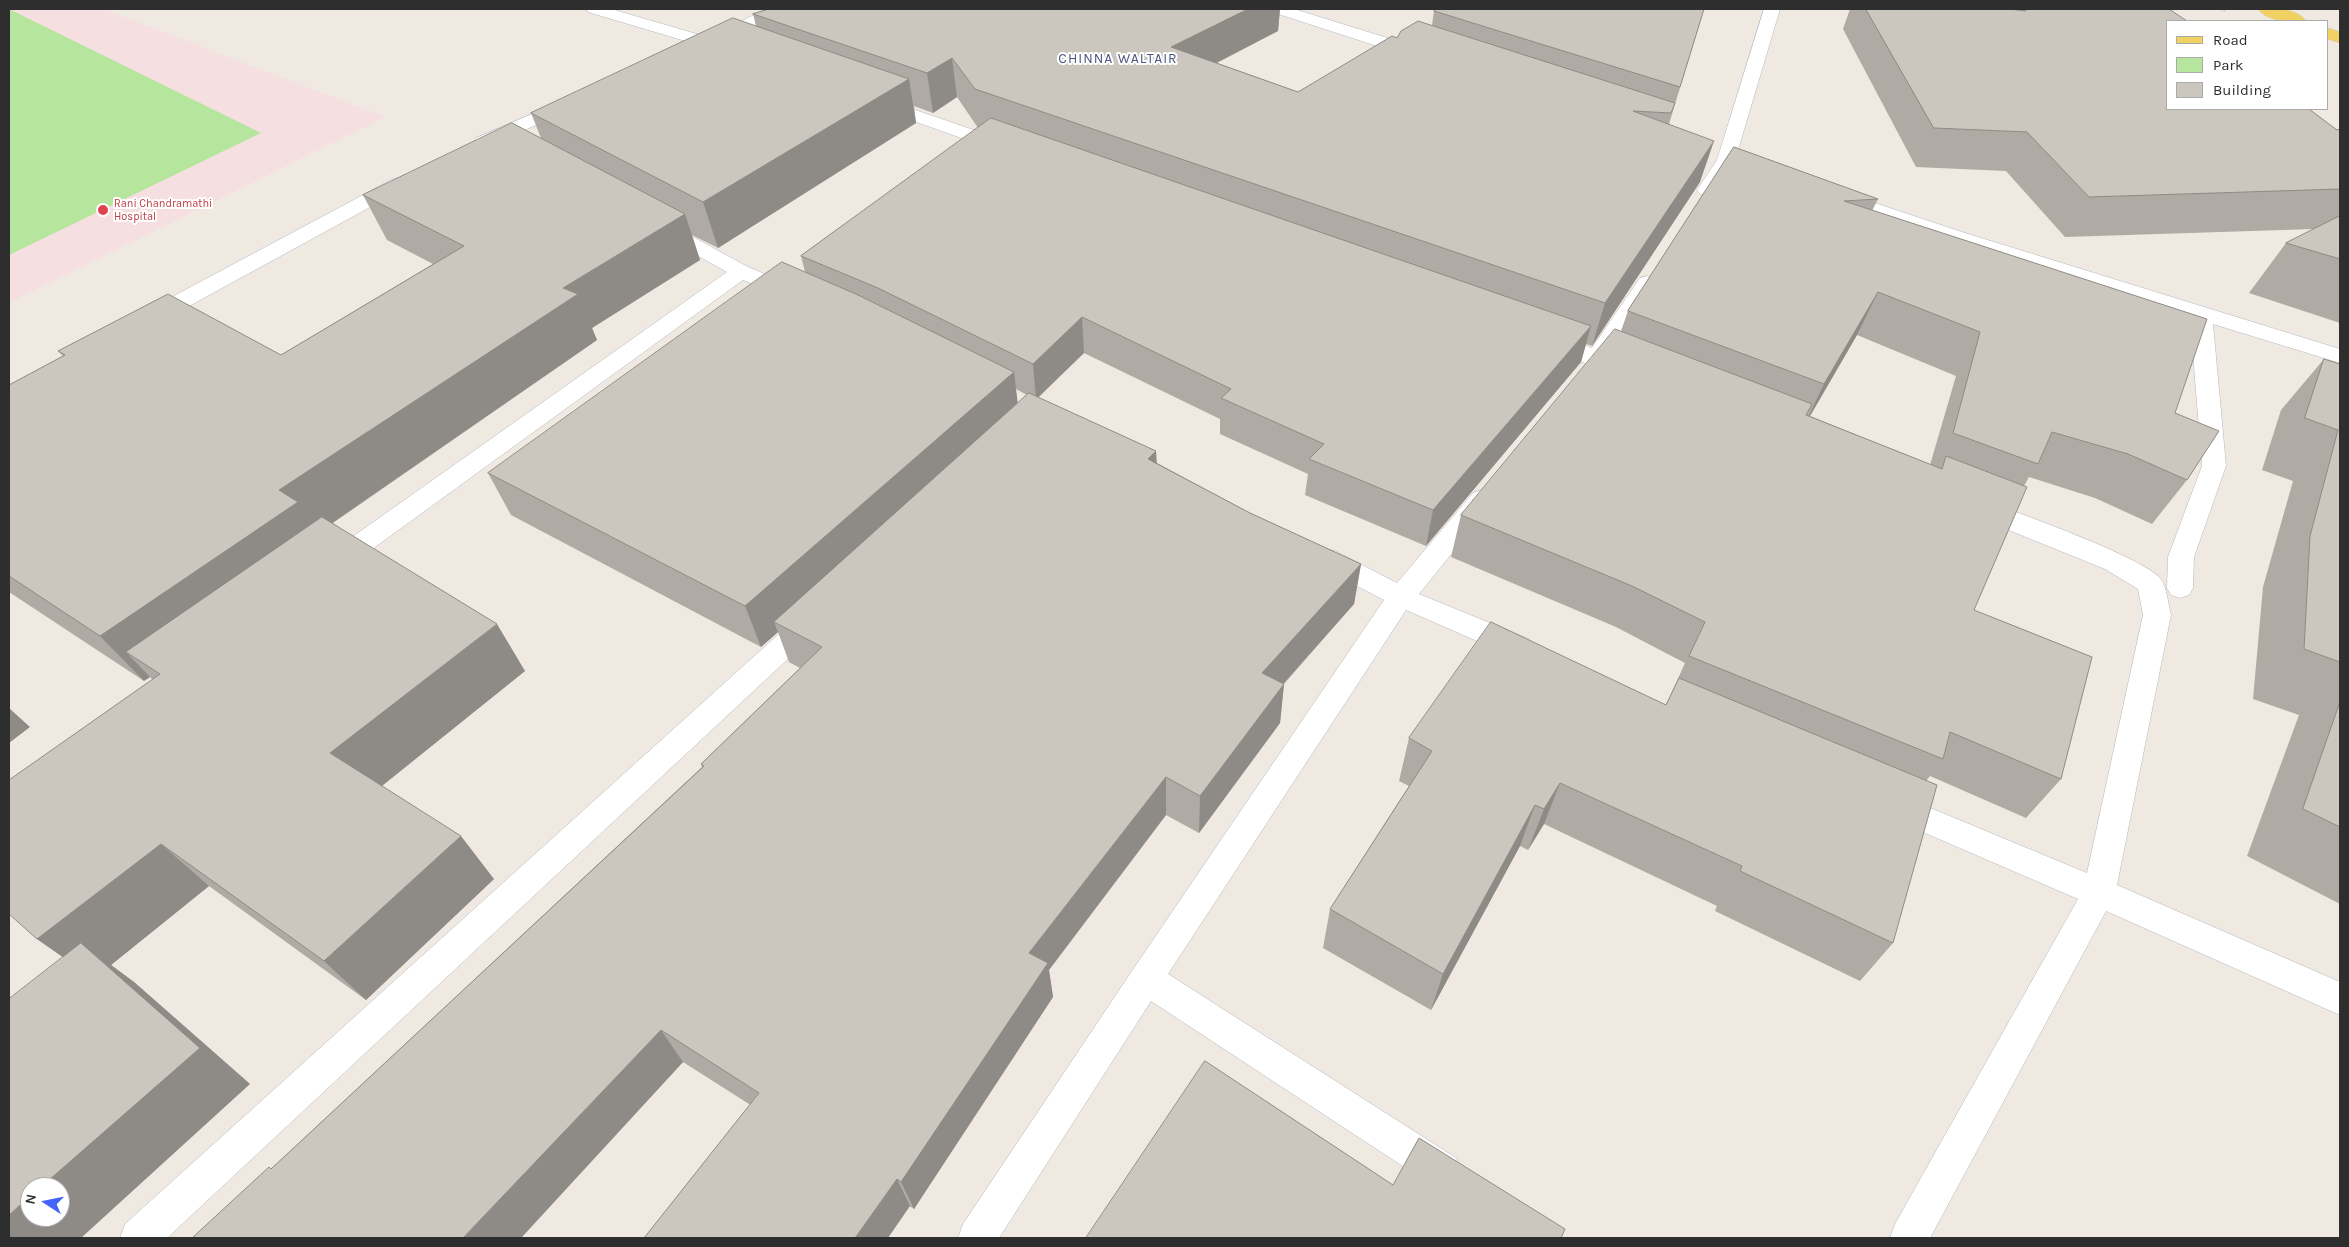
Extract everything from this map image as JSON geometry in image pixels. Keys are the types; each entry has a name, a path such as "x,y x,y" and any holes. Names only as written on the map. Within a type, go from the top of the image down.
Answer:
{"main road":[{"path":"2266,9 2295,20"}],"street":[{"path":"594,9 708,41 745,55"},
{"path":"681,53 780,9"},
{"path":"1278,9 1334,16 1431,58"},
{"path":"1694,209 1727,160 1772,9"},
{"path":"468,149 583,97"},
{"path":"867,98 1026,154"},
{"path":"493,137 519,151"},
{"path":"134,326 418,174"},
{"path":"1819,191 1958,237 2340,356"},
{"path":"638,216 741,271 813,302"},
{"path":"1579,381 1598,358 1662,259"},
{"path":"314,577 741,271"},
{"path":"2180,588 2181,557 2214,466 2202,313"},
{"path":"1532,334 1653,379"},
{"path":"977,1238 1146,979 1401,597 1496,481"},
{"path":"1909,1238 2099,893 2157,615 2150,584 2114,562 1958,500"},
{"path":"1304,547 1401,597 1539,655"},
{"path":"139,1238 834,600"},
{"path":"1869,795 2340,999"},
{"path":"1146,979 1472,1190"}],"shaded area":[{"name":"Rani Chandramathi Hospital","path":"9,9 103,9 385,117 9,303"}],"green space":[{"path":"9,9 261,133 9,255"}],"building":[{"path":"769,9 1248,9 1171,47 1298,92 1392,36 1397,38 1401,31 1418,21 1675,103 1671,113 1633,111 1714,141 1605,303 975,89 952,58 927,73 753,14"},
{"path":"1437,9 1704,9 1680,87 1434,11"},
{"path":"1866,9 2009,9 2026,11 2024,9 2169,9 2186,20 2166,20 2166,110 2310,110 2337,130 2340,129 2340,189 2089,197 2027,132 1934,128"},
{"path":"733,18 909,79 703,202 531,113"},
{"path":"991,118 1591,326 1433,510 1309,459 1324,444 1221,398 1231,389 1082,317 1033,364 878,288 801,256"},
{"path":"512,123 685,214 563,288 578,294 279,490 298,502 100,636 9,576 9,385 65,355 58,351 168,294 281,355 464,246 363,195"},
{"path":"1734,147 1878,199 1844,201 2207,319 2175,413 2219,431 2187,480 2128,454 2052,432 2038,464 1953,433 1980,332 1878,292 1824,384 1628,311"},
{"path":"2340,216 2340,259 2286,243"},
{"path":"782,262 858,295 1014,372 745,606 488,473"},
{"path":"1615,329 1812,404 1806,415 1942,469 1946,456 2027,487 1974,610 2092,657 2061,779 1950,732 1943,759 1689,656 1705,622 1632,586 1461,515"},
{"path":"2324,359 2340,364 2340,662 2304,649 2310,536 2338,430 2305,418"},
{"path":"1029,393 1156,451 1148,459 1250,513 1361,564 1262,673 1284,684 1200,796 1166,777 1029,953 1048,963 901,1182 897,1179 855,1238 644,1238 759,1093 661,1030 463,1238 192,1238 269,1167 271,1169 704,766 701,764 822,647 774,622"},
{"path":"322,517 497,624 330,753 461,836 324,961 161,844 37,939 9,914 9,780 160,674 126,652"},
{"path":"1491,622 1666,705 1679,678 1937,785 1893,943 1740,871 1742,866 1560,783 1544,809 1535,805 1443,974 1330,909 1432,751 1409,738"},
{"path":"2340,702 2340,827 2303,809"},
{"path":"81,943 200,1048 52,1177 20,1177 20,1205 9,1215 9,999"},
{"path":"1205,1061 1393,1185 1419,1138 1565,1229 1561,1238 1086,1238"}],"place":[{"name":"Rani Chandramathi Hospital","path":"103,210"}],"district":[{"name":"CHINNA WALTAIR","path":"1118,59"}]}
